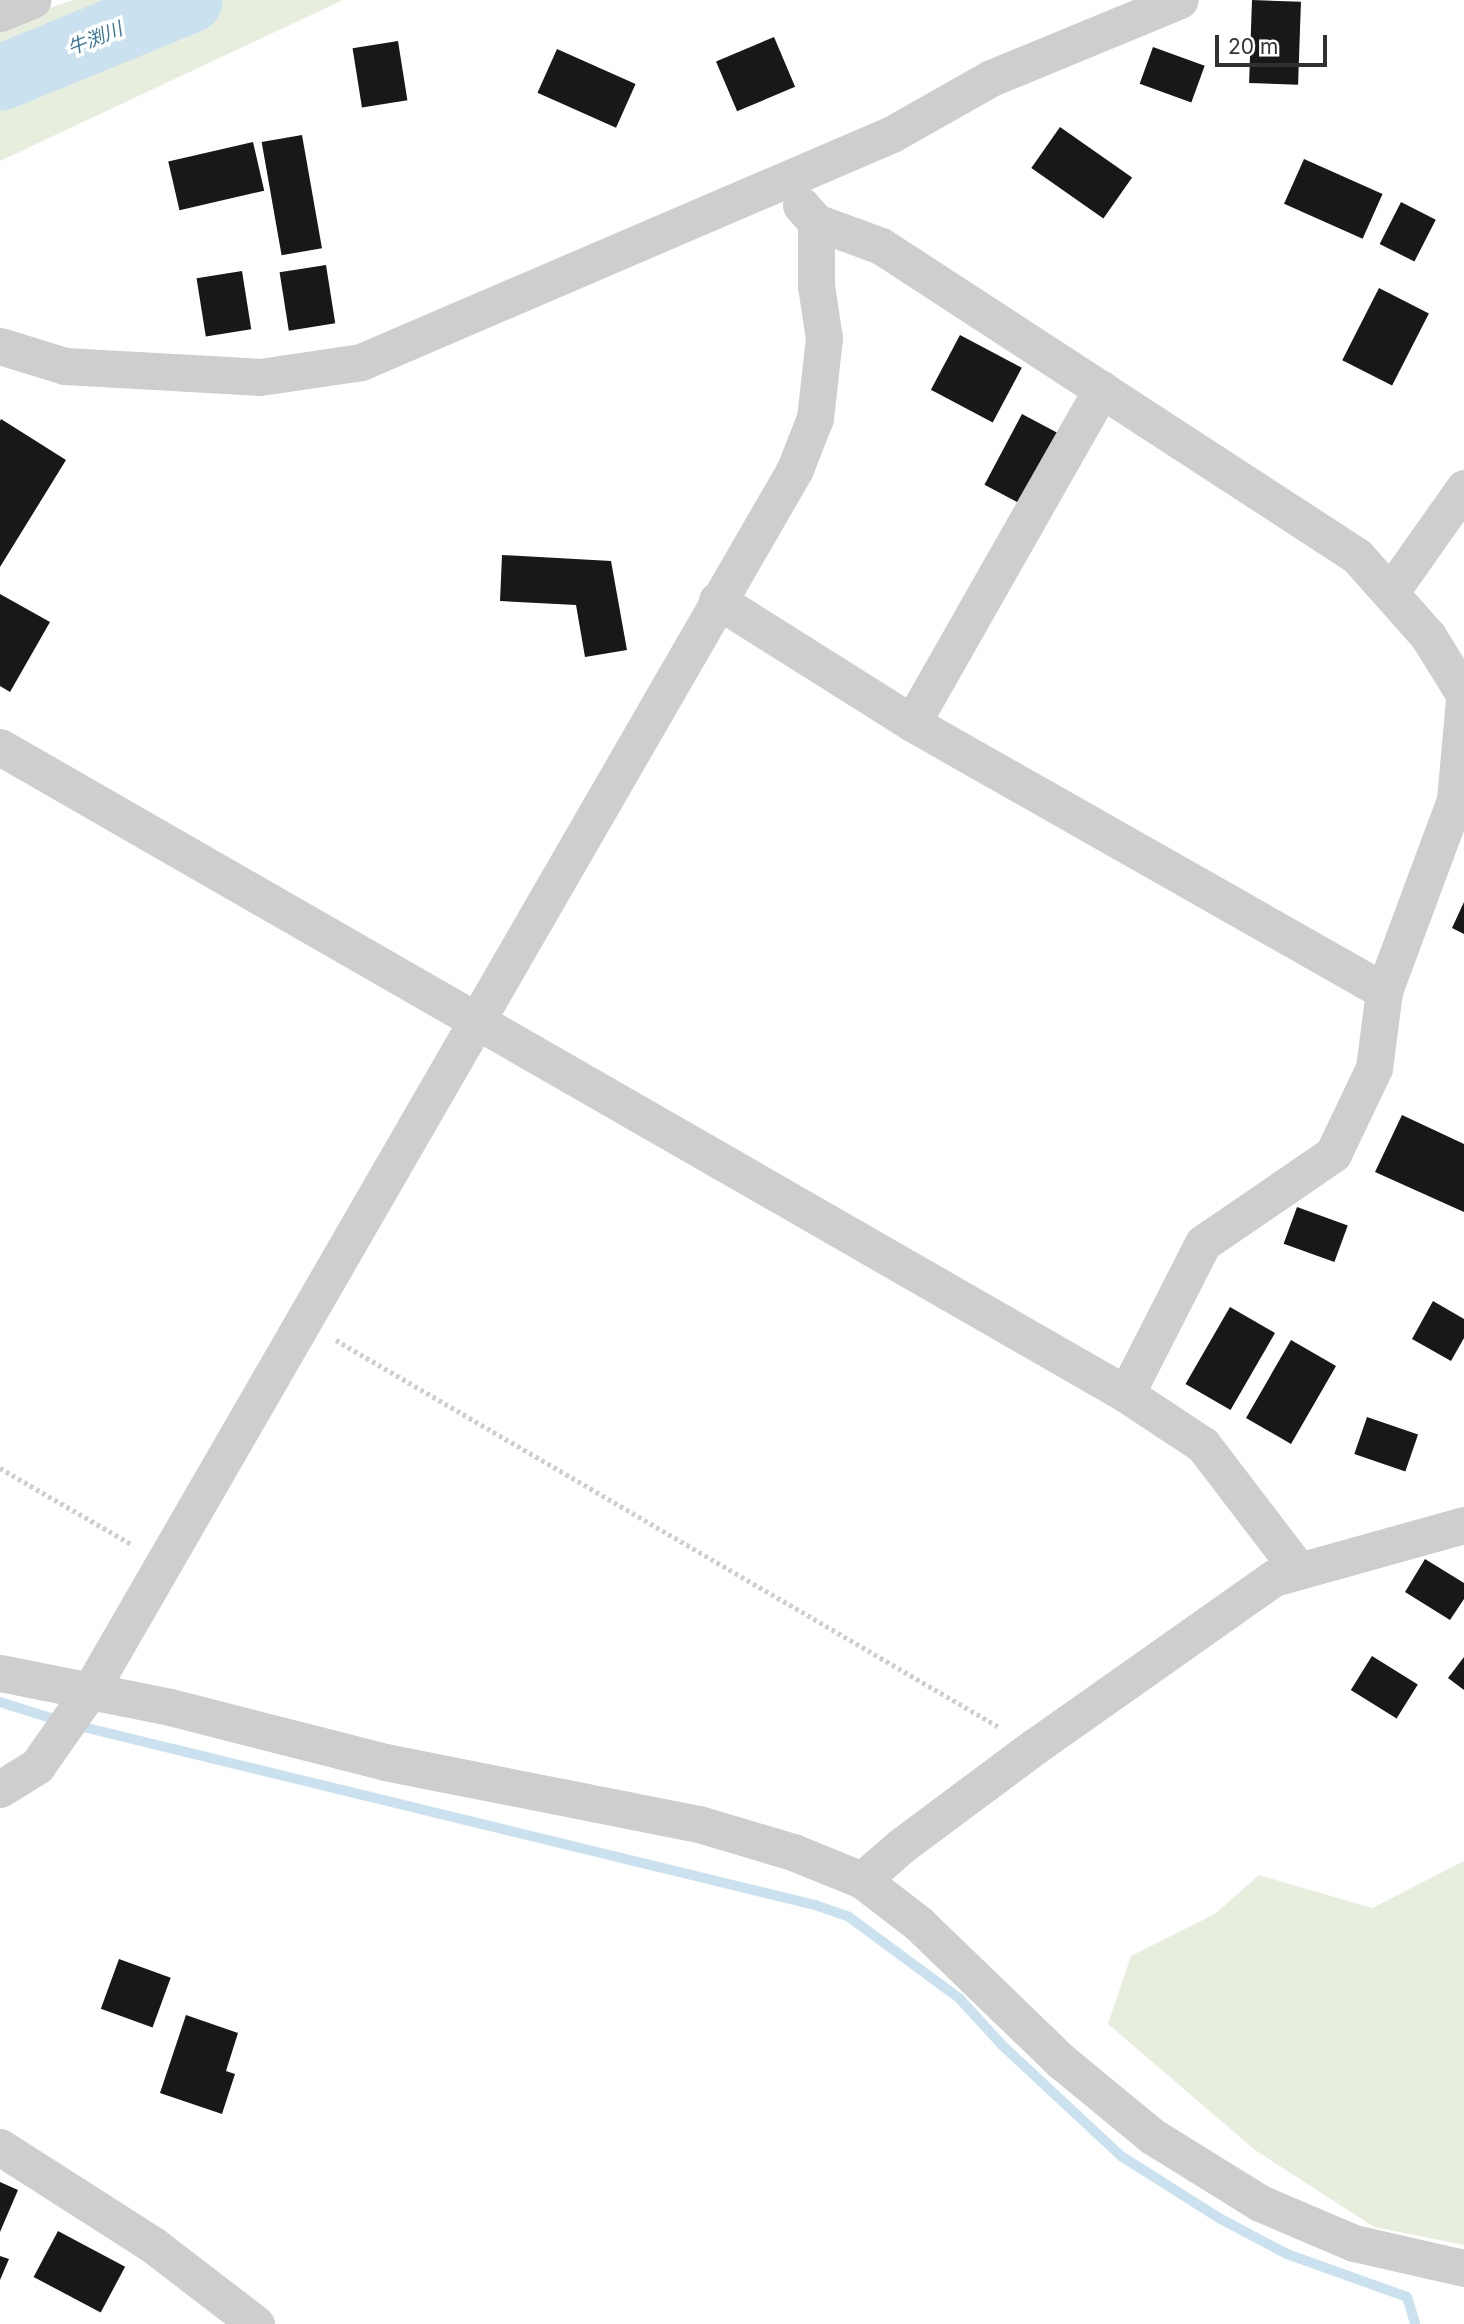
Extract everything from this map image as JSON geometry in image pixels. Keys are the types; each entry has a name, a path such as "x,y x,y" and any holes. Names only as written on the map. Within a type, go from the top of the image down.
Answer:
{"street":[{"path":"0,12 32,0"},
{"path":"0,346 65,366 260,377 361,362 892,134 991,78 1180,0"},
{"path":"781,183 816,222 881,246 1357,556 1392,590 1428,636 1464,694"},
{"path":"0,1789 37,1766 90,1689 795,469 815,418 824,338 816,286 816,222"},
{"path":"912,723 1102,389"},
{"path":"1392,590 1464,488"},
{"path":"717,600 912,723 1384,991"},
{"path":"1126,1394 1203,1242 1334,1154 1374,1068 1384,991 1455,800 1464,699"},
{"path":"0,747 475,1023 1126,1394 1203,1445 1297,1568"},
{"path":"862,1880 901,1846 1034,1747 1274,1577 1297,1568 1464,1525"},
{"path":"0,1673 90,1689 385,1762 699,1824 793,1852 862,1880 918,1923 1061,2061 1152,2136 1260,2203 1354,2243 1462,2276"},
{"path":"0,2147 153,2245 256,2324"}],"path":[{"path":"302,1320 1034,1747"},
{"path":"0,1468 162,1561"}],"green space":[{"path":"73,0 343,0 0,161 0,25"},
{"path":"1464,1861 1464,2245 1374,2227 1255,2150 1108,2024 1131,1956 1215,1914 1259,1875 1372,1908"}],"building":[{"path":"1252,0 1301,2 1298,85 1249,83"},
{"path":"774,37 795,87 737,111 716,62"},
{"path":"398,41 407,100 362,107 353,48"},
{"path":"1153,47 1205,66 1191,102 1140,84"},
{"path":"557,49 636,84 616,128 537,93"},
{"path":"1060,127 1132,177 1103,218 1031,168"},
{"path":"302,135 322,248 282,255 262,142"},
{"path":"253,142 264,191 179,210 168,162"},
{"path":"1304,159 1383,194 1363,239 1284,204"},
{"path":"1401,202 1436,220 1414,262 1380,244"},
{"path":"326,265 335,323 289,331 280,272"},
{"path":"242,271 251,329 206,336 197,278"},
{"path":"1379,288 1429,313 1392,386 1342,360"},
{"path":"960,335 1022,368 993,423 931,390"},
{"path":"1022,414 1057,433 1020,503 984,485"},
{"path":"1,419 66,460 0,567 0,421"},
{"path":"502,555 611,561 627,650 585,657 576,605 500,601"},
{"path":"0,594 50,622 10,692 0,686"},
{"path":"1464,902 1464,934 1452,928"},
{"path":"1402,1115 1464,1144 1464,1212 1375,1172"},
{"path":"1297,1207 1348,1225 1334,1262 1284,1244"},
{"path":"1433,1301 1464,1319 1464,1338 1451,1361 1412,1339"},
{"path":"1230,1307 1275,1333 1231,1410 1186,1384"},
{"path":"1291,1340 1336,1366 1291,1444 1246,1418"},
{"path":"1367,1417 1418,1435 1405,1471 1354,1454"},
{"path":"1425,1559 1464,1583 1464,1599 1450,1620 1405,1592"},
{"path":"1372,1656 1418,1685 1397,1719 1351,1690"},
{"path":"1464,1657 1464,1690 1448,1678"},
{"path":"119,1959 171,1978 153,2028 101,2009"},
{"path":"186,2015 238,2033 226,2071 235,2074 222,2114 160,2093"},
{"path":"0,2182 18,2190 0,2232"},
{"path":"58,2231 125,2267 101,2313 34,2277"},
{"path":"0,2256 9,2259 0,2280"}],"waterway":[{"name":"牛渕川","path":"0,78 190,0"},
{"path":"0,1702 60,1721"},
{"path":"75,1725 815,1905 849,1917 959,1998 1002,2045 1121,2156 1219,2218 1287,2254 1407,2297 1415,2324"}]}
